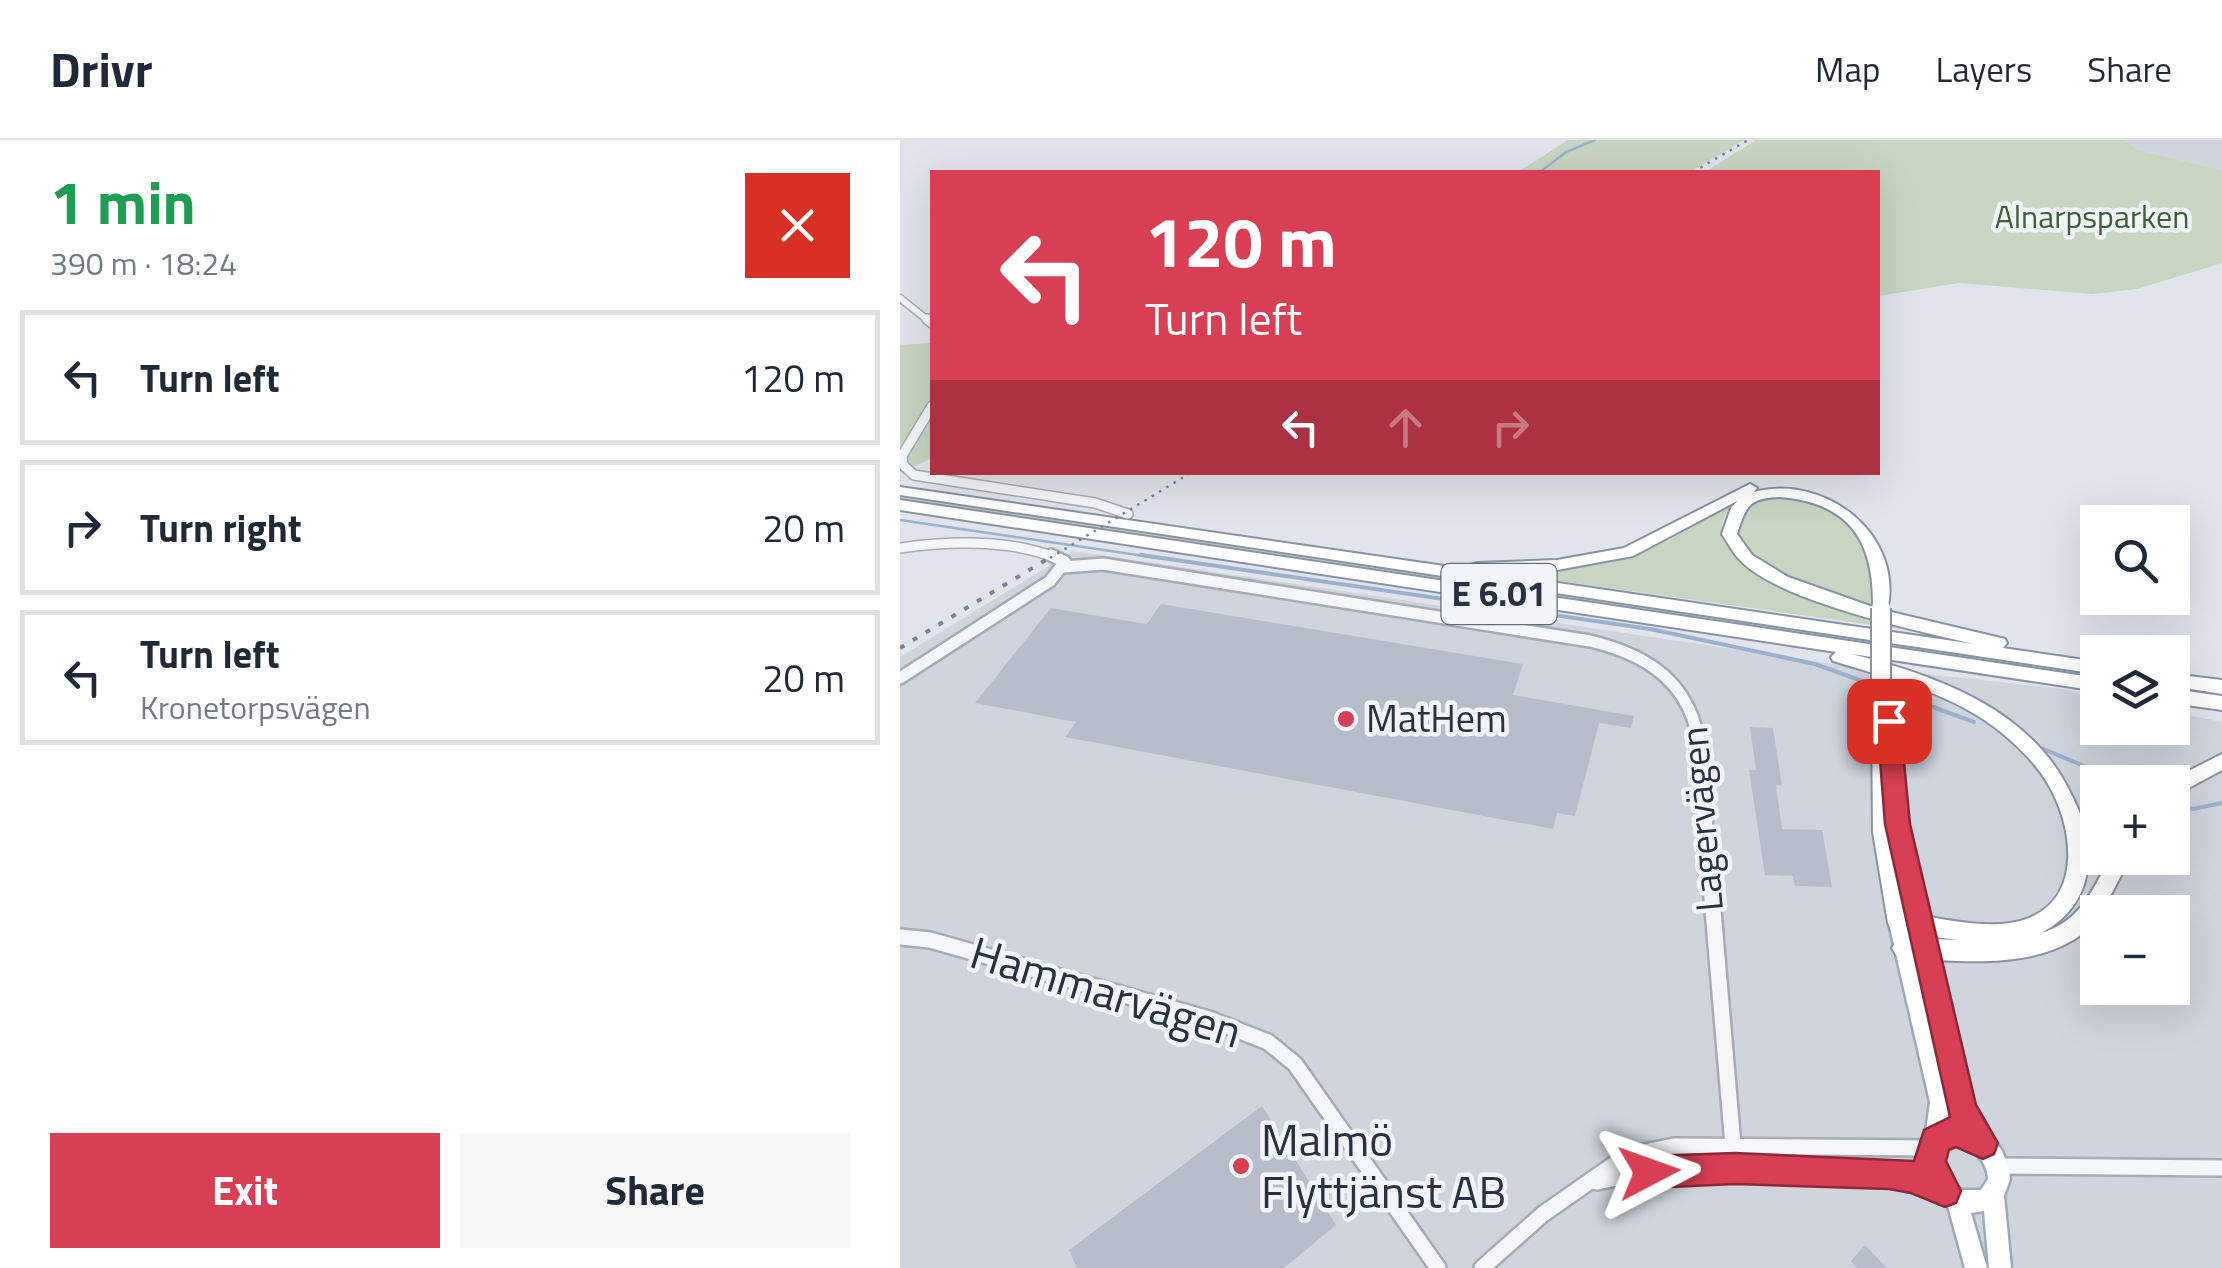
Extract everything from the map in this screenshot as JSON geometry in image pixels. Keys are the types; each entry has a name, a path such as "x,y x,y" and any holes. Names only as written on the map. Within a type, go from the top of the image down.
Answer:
{"highway":[{"path":"1396,565 1519,568 1597,560 1652,543 1743,490 1783,484 1832,496 1868,522 1886,559 1884,608 1885,720 1883,832 1898,923 2013,932 2036,926 2060,908 2076,879 2078,838 2065,798 2047,769 2004,724 1952,694 1860,662 1682,622"},
{"name":"E 6.01","path":"900,490 2080,664"},
{"path":"1884,608 1873,546 1834,507 1804,495 1780,492 1750,498 1733,514 1728,532 1733,544 1753,564 1776,578 1907,622 2080,663"},
{"name":"E 6.01","path":"900,504 2080,682"},
{"path":"2190,683 2222,687"},
{"path":"2190,699 2222,704"},
{"path":"1885,720 1897,824 1921,925"},
{"path":"2190,778 2222,761"},
{"path":"1914,948 2028,948 2068,934 2093,910 2111,875"}],"main road":[{"path":"1898,923 1914,948 1962,1111 1997,1166 1998,1186 1993,1194 1978,1203 1951,1195"},
{"path":"1921,925 1914,948 1940,1102 1933,1144 1935,1178 1951,1195 1976,1268"},
{"path":"1933,1144 1944,1134 1956,1132 1983,1143"},
{"path":"1993,1194 2000,1268"}],"street":[{"path":"900,298 930,321"},
{"path":"930,409 902,456 903,465 914,475 1095,503 1128,514"},
{"path":"900,548 965,543 1056,556 1064,562 1064,567 1038,589 900,678"},
{"name":"Lagervägen","path":"1064,567 1102,564 1590,640 1633,654 1671,677 1684,692 1697,722 1735,1168"},
{"name":"Hammarvägen","path":"900,936 930,940 1166,1006 1268,1042 1295,1064 1438,1268"},
{"path":"1482,1268 1542,1214 1634,1154 1674,1146 1794,1149 1933,1144"},
{"path":"1997,1166 2222,1168"},
{"path":"1584,1186 1618,1176 1735,1168 1889,1173 1912,1177 1951,1195"}],"shaded area":[{"path":"2125,140 2222,140 2222,170 2138,150"},
{"path":"1073,551 1826,663 2063,689 2080,693 2080,745 2190,745 2190,715 2222,722 2222,1268 900,1268 900,657"}],"green space":[{"path":"1568,140 1744,140 1693,170 1521,170"},
{"name":"Alnarpsparken","path":"1756,140 2125,140 2138,150 2222,170 2222,263 2137,289 2093,294 1959,283 1880,296 1880,170 1708,170"},
{"path":"930,343 930,459 900,473 900,345"},
{"path":"1751,490 1724,518 1724,539 1740,559 1800,593 1921,632 1510,574 1594,565 1631,556 1669,540"},
{"path":"900,497 2080,669 2080,675 900,501"},
{"path":"1774,498 1815,503 1840,516 1861,535 1873,569 1875,610 1790,579 1748,554 1737,539 1738,517 1751,506"}],"building":[{"name":"MatHem","path":"1161,604 1523,664 1513,695 1634,716 1631,728 1599,723 1575,816 1557,813 1553,829 1065,737 1076,722 975,703 1051,608 1147,624"},
{"path":"1750,727 1773,728 1782,786 1776,785 1782,829 1822,830 1832,887 1795,886 1793,876 1765,875 1749,770 1756,770"},
{"name":"Malmö Flyttjänst AB","path":"1262,1106 1336,1225 1284,1268 1077,1268 1069,1250"},
{"path":"1865,1245 1887,1268 1857,1268 1851,1261"}],"waterway":[{"path":"1543,170 1566,152 1595,140"},
{"path":"900,520 1158,558"},
{"path":"1141,555 1650,629 1815,664 1876,686"},
{"path":"1889,691 1974,722"},
{"path":"2041,748 2082,765"},
{"path":"2190,808 2222,803"}],"railway":[{"path":"1696,170 1748,140"},
{"path":"1050,558 1187,475"},
{"path":"900,648 1054,555"}],"place":[{"name":"MatHem","path":"1346,719"},
{"name":"Malmö Flyttjänst AB","path":"1241,1166"}],"route":[{"path":"1649,1172 1735,1168 1889,1173 1928,1182 1945,1191 1930,1162 1935,1141 1956,1132 1983,1143 1962,1111 1897,824 1889,721"}]}
